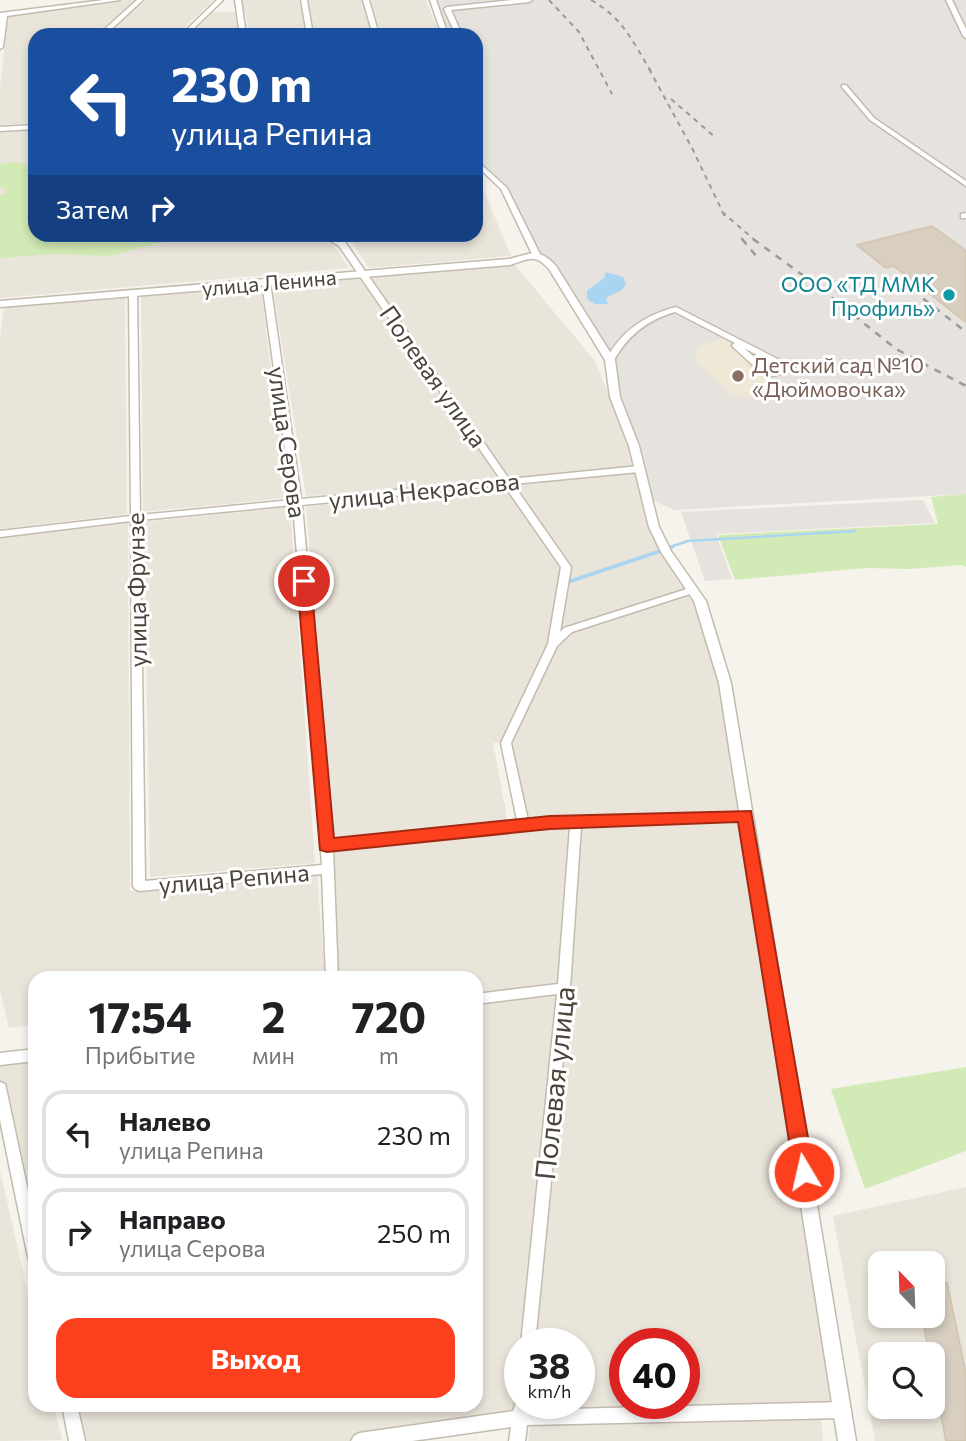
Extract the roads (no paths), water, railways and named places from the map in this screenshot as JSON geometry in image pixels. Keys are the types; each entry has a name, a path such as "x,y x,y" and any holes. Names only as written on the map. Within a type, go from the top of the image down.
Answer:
{"street":[{"path":"0,47 2,15 117,0"},
{"path":"109,28 140,0"},
{"path":"191,28 220,0"},
{"path":"238,0 242,28"},
{"path":"304,0 309,28"},
{"path":"366,0 374,28"},
{"path":"433,0 443,28"},
{"path":"456,28 447,9 529,0"},
{"path":"949,0 966,36"},
{"path":"844,86 872,120 966,184"},
{"path":"0,129 28,127"},
{"path":"483,169 504,188 536,254 553,268 610,360 615,397 634,446 654,527 665,549 700,601 725,683 847,1441"},
{"path":"338,242 342,244"},
{"name":"Полевая улица","path":"342,244 566,567 553,644 506,743 515,825"},
{"name":"улица Ленина","path":"0,304 510,262 536,254"},
{"name":"улица Серова","path":"266,282 297,502 327,845 332,971"},
{"name":"улица Фрунзе","path":"133,293 139,887"},
{"path":"610,360 616,345 625,335 664,312 676,309 719,330 792,370 769,375 719,330"},
{"name":"улица Некрасова","path":"0,534 135,518 639,469"},
{"path":"553,644 568,631 693,590"},
{"name":"улица Репина","path":"327,845 515,825 746,816"},
{"name":"Полевая улица","path":"530,1328 564,988 576,821"},
{"name":"улица Репина","path":"139,887 328,869"},
{"path":"483,998 564,988"},
{"path":"0,1059 28,1056"},
{"path":"0,1088 7,1152 28,1231"},
{"path":"595,1411 843,1410"},
{"path":"71,1412 77,1441"},
{"path":"359,1441 504,1414"},
{"path":"517,1441 520,1419"}],"water":[{"path":"606,272 623,277 626,284 622,290 606,298 608,304 595,304 587,299 587,291 604,278"}],"waterway":[{"path":"667,548 688,541 855,531"},
{"path":"565,583 672,547"}],"railway":[{"path":"549,0 579,32 612,94"},
{"path":"591,0 621,24 654,76"},
{"path":"649,69 723,213"},
{"path":"671,99 715,137"},
{"path":"723,213 756,241"},
{"path":"723,213 726,219"},
{"path":"742,239 757,257"},
{"path":"753,239 815,284 896,349 966,386"},
{"path":"912,290 966,332"}],"place":[{"name":"ООО «ТД ММК Профиль»","path":"949,295"},
{"name":"Детский сад №10 «Дюймовочка»","path":"738,376"}]}
